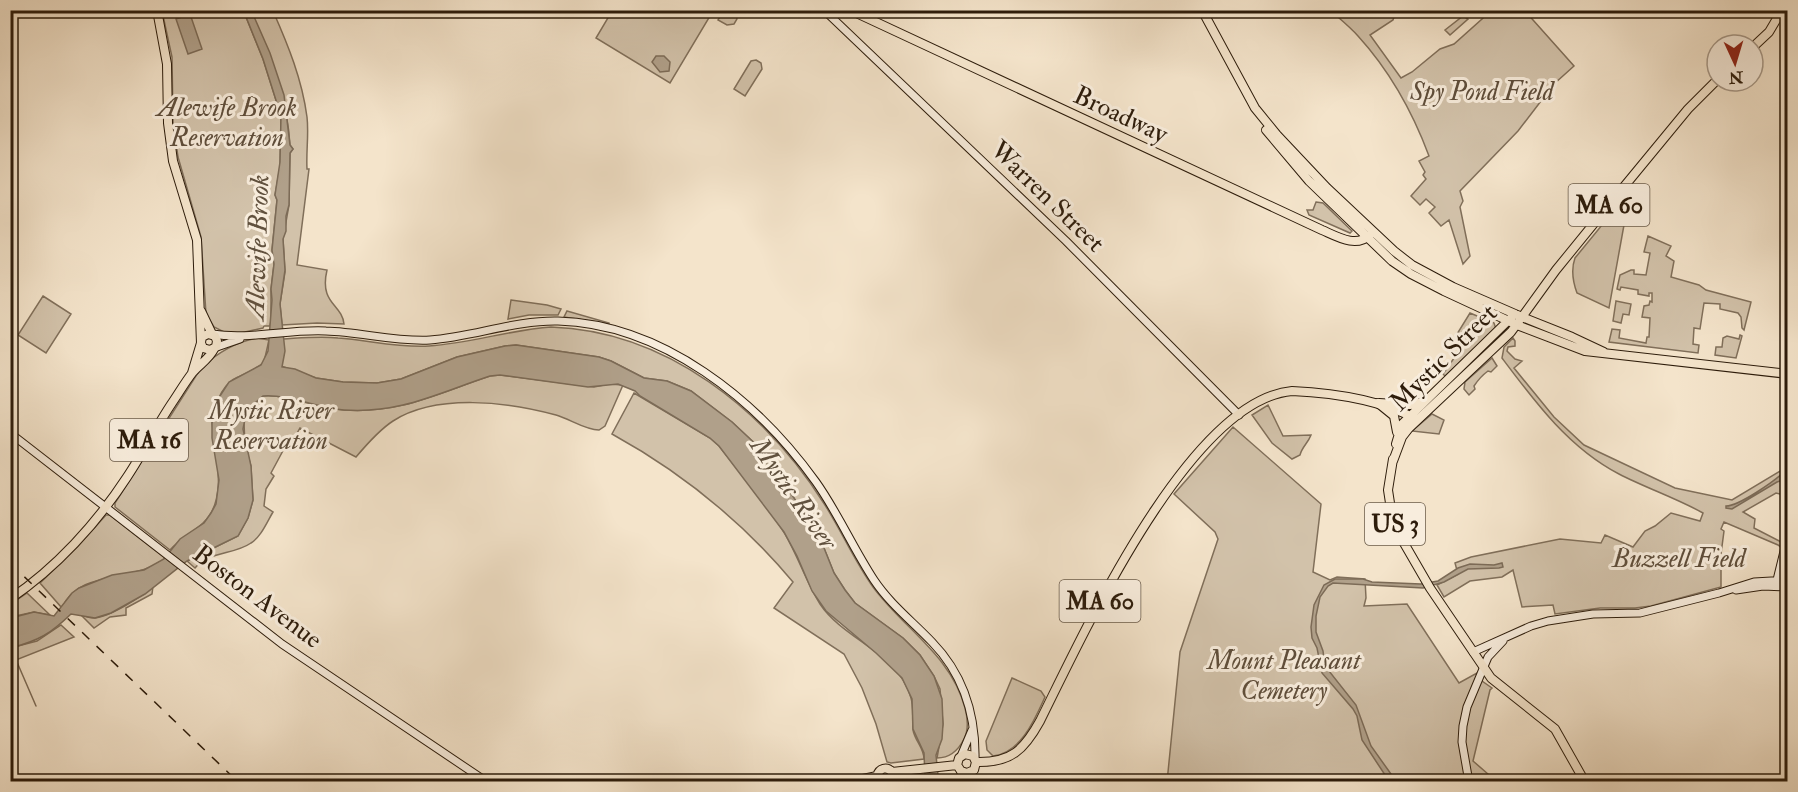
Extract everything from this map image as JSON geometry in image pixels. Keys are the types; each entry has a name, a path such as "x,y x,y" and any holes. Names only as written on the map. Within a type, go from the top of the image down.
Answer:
{"main road":[{"name":"MA 16","path":"157,10 167,64 168,123 171,147 197,240 201,342 192,373"},
{"name":"Warren Street","path":"824,10 1066,241 1239,415"},
{"name":"Broadway","path":"850,10 1327,232 1353,242 1367,238"},
{"path":"1202,10 1266,129 1295,167 1367,238 1392,261 1411,274 1518,318"},
{"path":"1765,35 1782,10"},
{"name":"MA 60","path":"1518,318 1568,254 1688,109 1705,92"},
{"path":"1255,108 1306,167 1399,256 1420,270 1578,349 1788,374"},
{"path":"1367,238 1373,232"},
{"name":"MA 16","path":"10,599 27,588 62,556 105,507 132,471 192,373 209,356 217,341 202,315 200,304"},
{"name":"Mystic Street","path":"1393,461 1404,434 1424,401 1518,318"},
{"name":"Mystic Street","path":"1518,318 1454,387 1401,427 1396,442 1388,490 1397,531 1428,584 1483,667 1498,685 1555,729 1586,782"},
{"path":"245,336 212,334 205,335 201,342 206,350 245,336 288,331 326,331 428,340 456,337 526,323 567,322 618,332 648,342 675,355 707,375 770,427 798,459 831,504 883,592 933,643 954,669 965,689 973,724 975,768 964,782"},
{"path":"1446,381 1454,387"},
{"name":"MA 60","path":"961,756 970,755 976,761 990,763 1006,759 1018,752 1028,741 1107,589 1135,542 1188,463 1219,431 1239,415 1273,395 1292,391 1378,403 1410,405 1424,401"},
{"name":"MA 60","path":"1378,403 1413,418"},
{"path":"1378,403 1391,412 1395,418 1398,427 1396,442"},
{"name":"Boston Avenue","path":"10,434 282,644 488,782"},
{"path":"1776,583 1788,536"},
{"path":"1473,652 1548,621 1593,614 1641,613 1719,593 1788,580"},
{"path":"1776,583 1788,587"},
{"path":"1469,782 1462,742 1469,699 1493,650 1518,632"},
{"path":"964,782 959,768 973,724"},
{"path":"849,782 878,779 878,771 884,768 892,772 959,768 970,773"},
{"path":"887,782 892,777 892,772"}],"green space":[{"path":"724,10 735,11 737,19 734,24 727,25 718,20"},
{"name":"Alewife Brook Reservation","path":"162,11 241,11 246,17 263,59 281,116 280,167 275,195 277,200 272,250 274,264 270,326 236,334 224,332 214,327 206,314 201,237 178,157 173,122 172,57"},
{"name":"Alewife Brook Reservation","path":"250,11 273,11 294,62 305,103 308,123 307,169 309,169 297,265 327,270 325,281 328,297 342,317 344,324 282,325 280,304 285,272 283,239 289,205 290,153 293,149 290,145 277,76"},
{"path":"612,11 713,11 670,83 596,38"},
{"name":"Spy Pond Field","path":"1331,11 1396,11 1393,20 1370,35 1401,78 1440,49 1454,44 1491,11 1525,11 1574,66 1554,84 1518,131 1460,191 1463,201 1460,207 1470,256 1463,264 1449,220 1441,226 1429,213 1435,207 1426,199 1420,205 1411,196 1426,179 1419,161 1429,156 1408,108 1369,49 1352,29"},
{"path":"1463,16 1468,19 1450,35 1445,30"},
{"path":"756,60 761,63 762,69 745,96 734,89 751,61"},
{"path":"1316,202 1323,203 1352,231 1350,233 1309,215 1307,210 1313,210"},
{"path":"1611,214 1624,225 1609,308 1577,293 1573,271 1575,258"},
{"path":"1648,236 1671,246 1666,256 1674,261 1671,277 1699,285 1706,290 1751,302 1744,330 1738,313 1720,309 1720,304 1704,303 1700,329 1694,328 1693,344 1699,345 1698,353 1609,342 1612,329 1620,330 1619,338 1646,343 1649,337 1650,318 1642,317 1644,306 1652,302 1652,293 1649,293 1649,296 1638,294 1638,290 1621,287 1620,290 1617,289 1620,275 1634,270 1634,274 1646,275 1650,253 1644,252"},
{"path":"43,296 71,314 46,353 18,335"},
{"path":"511,300 561,309 558,315 529,315 508,319"},
{"path":"1616,301 1631,304 1629,315 1623,314 1621,323 1613,321"},
{"path":"567,311 609,323 609,324 564,317"},
{"path":"1470,313 1494,323 1496,329 1445,376 1443,374 1459,351 1457,346 1460,341 1457,334"},
{"name":"Mystic River Reservation","path":"551,327 594,332 634,343 673,360 709,382 743,408 773,438 801,470 825,505 873,587 938,657 949,673 958,689 967,720 966,735 956,750 946,757 937,758 943,724 940,689 920,655 903,638 855,603 845,590 834,573 820,538 764,452 732,422 691,391 667,381 644,378 599,357 516,345 457,357 401,379 377,383 316,378 281,366 284,353 283,339 331,337 395,345 429,346"},
{"path":"1740,335 1742,336 1736,358 1715,355 1716,347 1722,347 1723,338 1727,336 1739,339"},
{"name":"Mystic River Reservation","path":"257,338 269,340 264,362 232,380 223,390 215,409 212,422 218,475 216,501 211,513 203,523 170,550 115,507 115,503 201,368 227,349"},
{"name":"Buzzell Field","path":"1513,338 1515,346 1508,347 1507,351 1515,359 1522,361 1514,368 1554,417 1584,445 1675,488 1732,500 1782,470 1787,470 1787,496 1776,493 1743,512 1755,519 1754,528 1787,545 1787,552 1778,545 1724,522 1721,529 1724,531 1721,587 1651,606 1600,608 1555,614 1553,605 1522,607 1513,570 1502,577 1470,581 1444,597 1437,585 1458,574 1455,563 1471,557 1560,539 1601,543 1605,535 1633,547 1645,531 1671,513 1700,521 1703,513 1619,474 1584,451 1554,423 1502,358 1504,347"},
{"path":"1492,358 1497,366 1482,376 1469,395 1464,389 1465,382"},
{"name":"Mystic River Reservation","path":"500,375 594,387 609,384 623,385 605,426 599,430 537,410 495,404 451,403 430,406 393,421 378,433 356,457 300,428 288,449 285,447 271,473 274,476 266,489 264,506 273,512 258,537 244,547 207,559 195,568 187,561 238,536 248,518 253,500 251,466 245,445 244,423 250,409 263,396 283,397 344,410 383,409 418,401 490,376"},
{"path":"634,393 710,438 745,478 785,534 810,587 830,617 883,658 905,683 912,702 913,730 923,751 924,759 887,762 862,688 844,654 774,608 793,582 753,538 686,481 612,434"},
{"path":"1268,405 1283,436 1311,435 1300,455 1292,459 1272,443 1252,415"},
{"path":"1432,414 1444,420 1439,434 1412,431"},
{"name":"Mount Pleasant Cemetery","path":"1233,427 1321,504 1313,572 1330,580 1337,577 1365,579 1364,606 1407,604 1459,683 1477,673 1482,681 1492,688 1473,761 1488,774 1488,781 1167,782 1180,652 1218,539 1215,532 1174,494"},
{"path":"106,515 110,515 165,558 139,571 95,581 81,587 70,595 62,608 40,583"},
{"path":"153,586 152,594 126,608 126,615 110,617 94,628 80,614 94,618 108,614 133,601"},
{"path":"27,593 50,615 34,612 11,617 11,604"},
{"path":"61,625 74,637 11,662 10,648 37,641"},
{"path":"1012,678 1041,691 1045,697 1032,725 1019,742 1003,754 993,756 987,750 986,741"},
{"path":"943,775 970,780 977,776 980,777 980,781 938,782"}],"shaded area":[{"path":"241,11 252,12 270,53 284,95 290,145 293,149 290,153 289,205 283,239 285,270 280,304 285,351 282,367 295,369 316,378 377,383 401,379 457,357 516,345 599,357 644,378 667,381 691,391 732,422 764,452 820,538 834,573 845,590 855,603 903,638 920,655 934,676 942,699 942,739 936,755 938,775 944,776 938,781 921,781 925,777 924,753 913,729 912,699 902,678 826,611 812,591 784,532 719,446 635,391 618,384 588,387 500,375 490,376 418,401 383,409 364,410 334,409 283,397 263,396 255,403 245,419 243,429 251,466 253,500 248,518 238,536 187,561 145,594 111,613 95,618 71,614 44,636 11,648 11,618 34,612 54,616 72,593 79,588 112,575 144,570 164,559 180,539 204,523 216,504 219,480 212,438 212,423 218,399 229,382 261,365 268,351 274,264 272,250 277,200 275,195 280,162 281,116 263,59 246,17"},
{"path":"190,14 202,49 188,54 176,19"},
{"path":"656,56 664,56 670,62 669,71 660,72 652,62"},
{"path":"1787,471 1786,479 1732,509 1726,508 1757,492"},
{"path":"1502,563 1503,567 1499,568 1468,569 1444,582 1423,588 1333,583 1320,597 1316,616 1316,632 1323,651 1325,666 1356,705 1371,746 1396,781 1389,781 1362,740 1357,716 1353,709 1322,673 1311,627 1314,605 1324,585 1335,579 1421,584 1438,581 1458,568 1470,564"}],"waterway":[{"path":"10,646 36,706"}],"railway":[{"path":"10,563 238,782"}],"water label":[{"name":"Alewife Brook","path":"257,247"},
{"name":"Mystic River","path":"794,493"}]}
